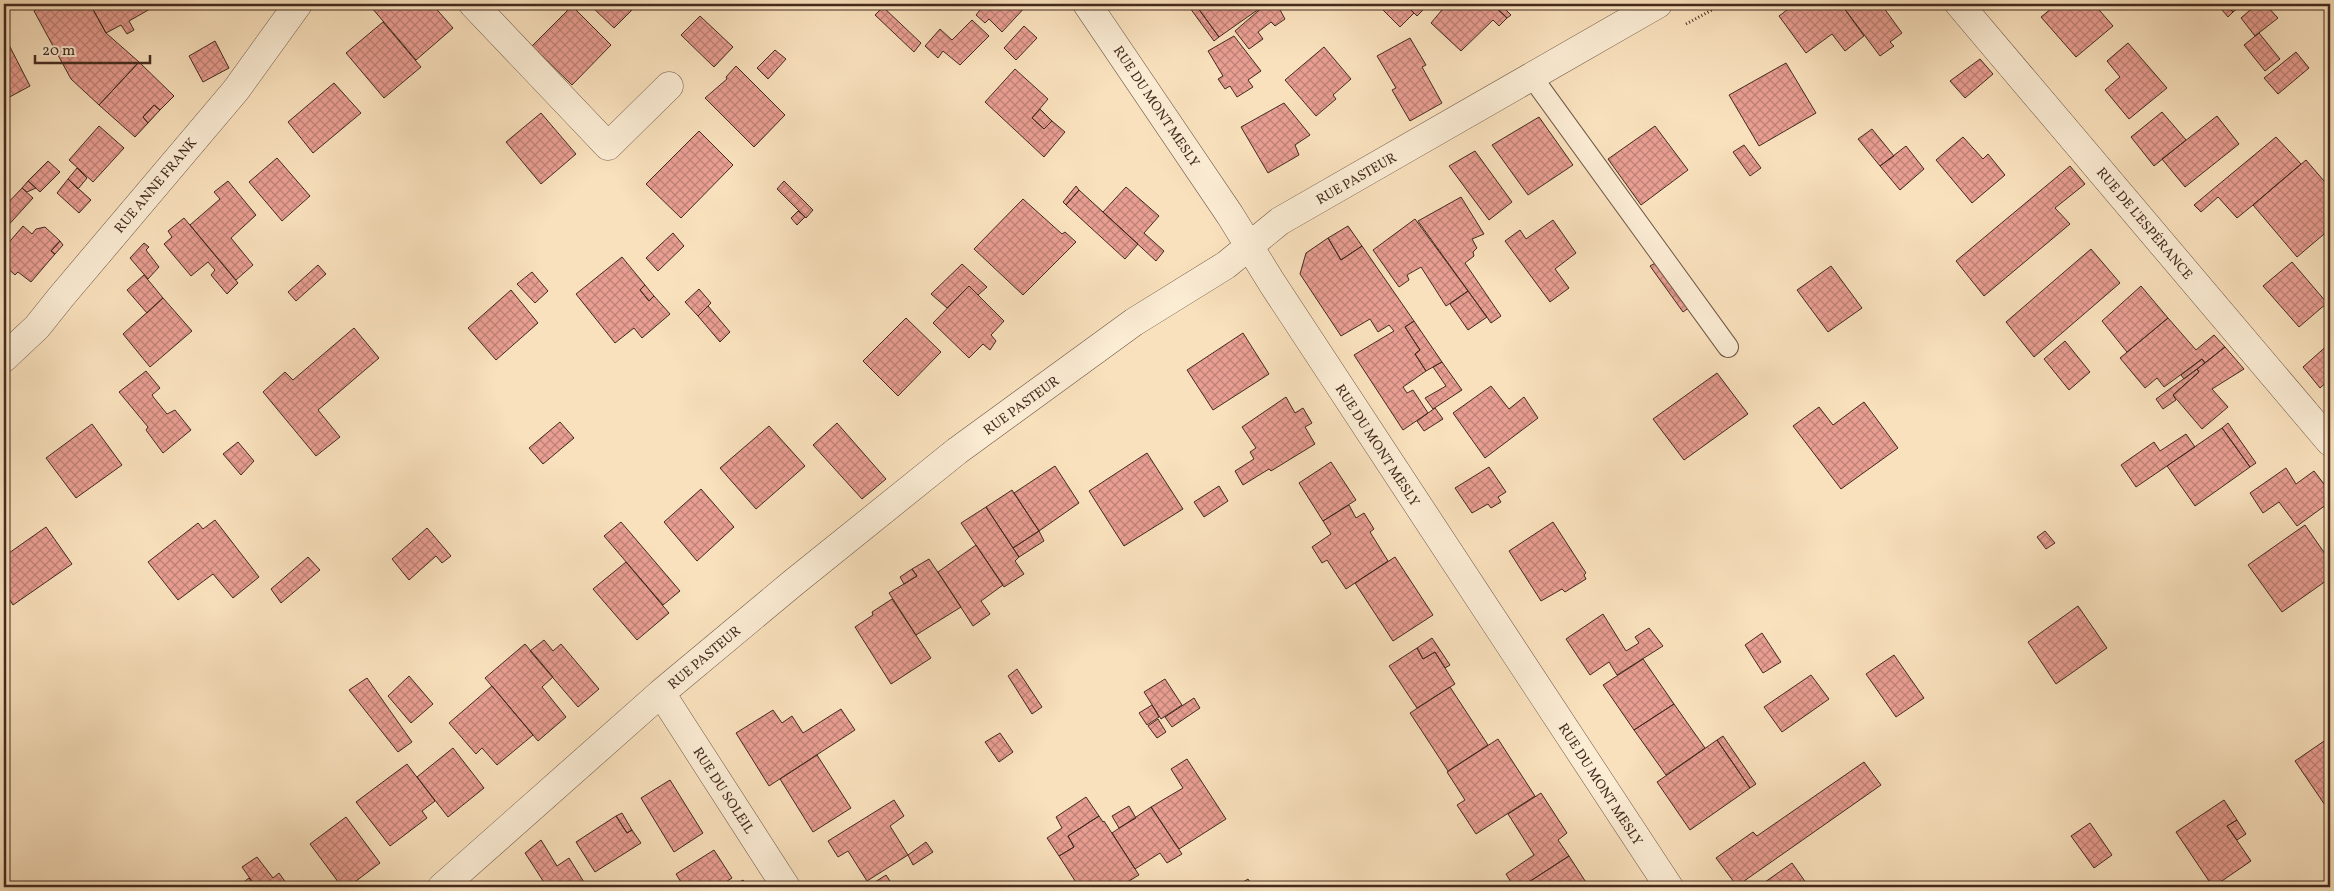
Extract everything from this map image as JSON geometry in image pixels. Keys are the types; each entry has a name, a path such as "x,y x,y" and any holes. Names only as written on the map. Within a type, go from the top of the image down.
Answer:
{"street":[{"name":"RUE ANNE FRANK","path":"4,358 38,327 61,297 236,90 298,4"},
{"path":"473,4 608,146 669,86"},
{"name":"RUE DU MONT MESLY","path":"1087,4 1250,247 1669,887"},
{"name":"RUE PASTEUR","path":"442,887 661,693 793,582 957,451 1134,322 1226,265 1280,221 1658,4"},
{"name":"RUE DE L'ESPÉRANCE","path":"1959,4 2330,442"},
{"name":"RUE DU SOLEIL","path":"661,693 786,887"}],"lane":[{"path":"1532,77 1728,347"}],"building":[{"path":"46,4 90,4 106,33 139,62 99,105 71,79 34,11"},
{"path":"90,4 147,4 150,9 129,21 134,30 127,34 121,25 106,33"},
{"path":"377,4 432,4 453,28 416,60 372,8"},
{"path":"638,4 614,28 590,5"},
{"path":"973,4 1028,4 1002,32 989,19 985,23 976,15 980,10"},
{"path":"1187,4 1195,4 1219,37 1214,41"},
{"path":"1195,4 1266,4 1219,37"},
{"path":"1266,4 1285,4 1279,8 1285,19 1275,26 1271,22 1258,32 1263,39 1249,49 1235,31"},
{"path":"1377,4 1405,4 1414,13 1400,27"},
{"path":"1405,4 1429,4 1417,16"},
{"path":"1447,4 1492,4 1507,18 1499,26 1493,20 1461,51 1431,23"},
{"path":"1492,4 1500,4 1511,15 1507,18"},
{"path":"1795,4 1841,4 1864,36 1845,51 1832,34 1806,53 1779,16"},
{"path":"1841,4 1881,4 1902,33 1890,42 1894,46 1880,56"},
{"path":"2057,4 2094,4 2113,26 2076,57 2041,17"},
{"path":"2217,4 2226,4 2233,12 2228,17"},
{"path":"2226,4 2243,4 2233,12"},
{"path":"2257,4 2265,4 2278,18 2255,36 2241,18"},
{"path":"572,6 611,45 572,85 532,46"},
{"path":"883,7 921,43 914,52 875,15"},
{"path":"700,16 733,47 714,67 681,35"},
{"path":"972,20 989,36 960,65 943,51 938,58 925,46 940,29 952,40"},
{"path":"383,22 421,67 384,98 346,53"},
{"path":"1024,26 1037,38 1016,60 1004,48"},
{"path":"2259,33 2280,59 2265,71 2244,45"},
{"path":"1234,36 1261,71 1248,80 1253,87 1237,97 1230,86 1225,89 1218,79 1223,76 1208,51"},
{"path":"1410,38 1426,65 1422,67 1442,103 1410,121 1392,90 1396,88 1377,56"},
{"path":"215,41 229,68 203,82 189,56"},
{"path":"8,43 30,86 4,100 4,45"},
{"path":"2128,43 2167,88 2129,119 2105,90 2120,77 2107,61"},
{"path":"1324,47 1351,79 1333,95 1336,99 1316,116 1285,80"},
{"path":"775,50 786,59 768,79 757,68"},
{"path":"2296,52 2309,68 2278,94 2264,78"},
{"path":"1980,59 1993,74 1965,98 1950,81"},
{"path":"139,62 174,96 160,110 154,105 143,117 148,123 135,137 99,105"},
{"path":"1786,63 1816,113 1759,146 1729,95"},
{"path":"736,66 785,115 754,147 705,98 727,79 726,77"},
{"path":"1015,69 1048,99 1032,118 1044,129 1052,121 1065,132 1044,157 985,102"},
{"path":"334,83 361,113 313,153 288,122"},
{"path":"1284,103 1310,135 1295,145 1299,155 1268,173 1241,127"},
{"path":"154,105 160,110 148,123 143,117"},
{"path":"1040,109 1052,121 1044,129 1032,118"},
{"path":"2162,112 2186,140 2154,166 2131,137"},
{"path":"541,113 576,154 541,184 506,142"},
{"path":"2217,116 2239,144 2185,187 2162,159"},
{"path":"1539,117 1573,165 1528,195 1492,145"},
{"path":"99,126 124,148 93,182 69,160"},
{"path":"1655,126 1688,170 1641,205 1608,159"},
{"path":"1872,129 1894,156 1880,166 1858,139"},
{"path":"699,131 733,165 681,218 646,184"},
{"path":"1963,137 1983,159 1988,154 2005,175 1972,203 1936,160"},
{"path":"2276,137 2301,164 2253,205 2237,218 2218,197 2201,212 2194,205"},
{"path":"1744,145 1761,168 1750,176 1733,152"},
{"path":"1906,146 1924,169 1900,190 1880,166"},
{"path":"1475,151 1512,202 1489,220 1449,166"},
{"path":"277,158 310,196 282,221 249,182"},
{"path":"2306,160 2330,188 2330,229 2297,257 2253,205"},
{"path":"48,161 60,172 40,192 28,181"},
{"path":"2070,166 2085,184 2055,208 2070,224 1984,296 1956,261"},
{"path":"77,168 87,178 78,189 68,179"},
{"path":"68,179 91,200 79,213 57,193"},
{"path":"28,181 36,188 27,192 22,188"},
{"path":"228,181 256,215 231,238 253,265 236,280 190,225 220,199 214,192"},
{"path":"784,181 813,210 806,218 777,189"},
{"path":"1076,186 1079,190 1066,205 1063,202"},
{"path":"1126,187 1159,216 1144,233 1164,251 1156,261 1103,212"},
{"path":"22,188 33,198 4,230 4,207"},
{"path":"1079,190 1138,244 1125,259 1066,205"},
{"path":"1461,197 1484,234 1472,239 1477,248 1473,252 1474,256 1465,263 1501,316 1491,323 1418,221"},
{"path":"1023,199 1062,234 1065,232 1076,242 1023,295 974,249"},
{"path":"798,211 805,217 797,225 791,218"},
{"path":"184,218 238,283 227,294 211,275 215,270 208,262 191,276 164,244 172,237 168,231"},
{"path":"1415,219 1468,291 1446,306 1421,267 1407,275 1409,280 1399,287 1373,250"},
{"path":"1553,220 1576,253 1555,269 1569,288 1550,302 1505,241 1520,230 1526,239"},
{"path":"23,226 32,234 36,229 45,227 60,241 51,251 55,254 31,282 18,272 15,275 5,266 8,263 4,259 4,248"},
{"path":"1348,226 1362,246 1341,260 1328,238"},
{"path":"673,233 684,246 658,271 646,258"},
{"path":"1328,238 1341,260 1362,246 1414,321 1405,327 1420,350 1415,354 1426,371 1403,387 1407,393 1413,390 1428,413 1403,430 1354,355 1394,331 1389,325 1378,332 1370,319 1341,336 1300,274 1306,253"},
{"path":"60,241 63,245 55,254 51,251"},
{"path":"144,243 149,247 146,250 159,267 148,279 130,258"},
{"path":"2091,249 2120,283 2034,357 2006,322"},
{"path":"622,257 645,285 640,290 649,301 654,296 670,314 642,338 634,328 615,343 576,294"},
{"path":"1657,262 1690,307 1683,312 1650,266"},
{"path":"2292,262 2327,303 2299,327 2263,286"},
{"path":"962,264 987,287 978,295 969,286 947,308 931,294"},
{"path":"318,265 326,274 296,301 288,292"},
{"path":"1831,266 1862,308 1828,332 1797,290"},
{"path":"532,272 548,291 535,303 517,284"},
{"path":"144,275 163,298 147,313 127,290"},
{"path":"645,285 654,296 649,301 640,290"},
{"path":"969,286 1004,321 991,335 996,341 990,350 983,344 969,358 933,323"},
{"path":"2141,286 2168,318 2127,352 2102,321"},
{"path":"699,289 711,303 698,316 685,302"},
{"path":"511,290 538,323 496,360 468,328"},
{"path":"1468,291 1487,317 1468,330 1450,304"},
{"path":"163,298 192,331 150,367 123,334"},
{"path":"708,306 730,332 720,342 698,316"},
{"path":"906,318 941,352 898,396 863,361"},
{"path":"2168,318 2196,350 2214,335 2225,347 2205,363 2202,359 2164,387 2157,378 2145,388 2120,358"},
{"path":"1414,321 1442,362 1426,371 1415,354 1420,350 1405,327"},
{"path":"354,328 379,358 318,410 340,437 316,456 263,392 285,372 293,380"},
{"path":"1243,333 1269,374 1213,410 1187,370"},
{"path":"2065,341 2090,372 2069,390 2044,359"},
{"path":"2330,343 2330,379 2320,388 2303,367"},
{"path":"2225,347 2244,369 2212,389 2228,407 2202,429 2173,395 2199,372 2197,369"},
{"path":"2202,359 2205,363 2184,379 2181,375"},
{"path":"1442,362 1462,390 1433,409 1425,398 1446,386 1433,367"},
{"path":"2197,369 2199,372 2173,395 2176,400 2163,409 2156,399"},
{"path":"146,371 160,388 152,395 154,398 167,414 175,410 191,430 163,453 146,430 148,427 119,392"},
{"path":"1717,373 1748,414 1684,460 1653,419"},
{"path":"1491,386 1509,409 1524,397 1538,418 1485,458 1453,413"},
{"path":"1286,397 1295,413 1303,408 1312,423 1305,427 1315,444 1271,471 1269,469 1243,485 1235,471 1254,459 1250,452 1256,448 1242,427"},
{"path":"1864,402 1898,448 1841,489 1793,426 1819,407 1833,425"},
{"path":"1435,408 1443,419 1424,431 1417,421"},
{"path":"560,422 574,438 543,464 529,448"},
{"path":"837,423 886,479 862,499 813,445"},
{"path":"2228,423 2256,463 2250,467 2222,428"},
{"path":"92,424 122,465 76,498 46,458"},
{"path":"769,426 805,466 756,509 720,468"},
{"path":"2222,428 2250,467 2195,506 2167,466"},
{"path":"2186,434 2195,447 2136,487 2121,465 2154,442 2160,451"},
{"path":"238,442 254,461 241,475 223,454"},
{"path":"1147,453 1183,509 1124,546 1089,491"},
{"path":"1331,462 1356,500 1323,521 1299,483"},
{"path":"1055,466 1079,503 1039,531 1014,493"},
{"path":"1489,467 1506,492 1498,497 1501,502 1491,508 1488,504 1472,513 1455,488"},
{"path":"2286,468 2296,484 2314,471 2330,492 2330,502 2297,526 2279,502 2263,513 2250,493"},
{"path":"1219,486 1228,501 1204,517 1194,502"},
{"path":"701,489 734,527 697,561 664,522"},
{"path":"1012,490 1039,531 1013,548 986,507"},
{"path":"1349,505 1356,518 1364,513 1374,529 1370,532 1388,561 1346,589 1327,560 1322,563 1312,547 1331,534 1323,521"},
{"path":"986,507 1019,557 1015,561 1024,574 1004,587 961,523"},
{"path":"215,520 259,577 233,598 213,574 178,600 148,562 198,523 203,529"},
{"path":"621,522 680,591 663,605 604,536"},
{"path":"1553,522 1586,573 1584,575 1586,579 1565,592 1562,589 1541,601 1509,551"},
{"path":"2305,525 2330,561 2330,578 2282,612 2248,565"},
{"path":"46,527 72,564 13,605 4,591 4,547 9,553"},
{"path":"427,528 451,556 442,563 436,556 409,580 392,559"},
{"path":"1039,531 1044,541 1019,557 1013,548"},
{"path":"2045,531 2055,543 2046,549 2037,537"},
{"path":"976,545 1003,585 981,601 990,614 973,626 938,572"},
{"path":"308,557 320,570 281,603 271,589"},
{"path":"1395,557 1433,615 1393,641 1355,583"},
{"path":"929,559 961,607 916,635 889,593 917,576 912,569"},
{"path":"626,562 669,613 637,640 593,589"},
{"path":"912,569 917,576 904,584 900,577"},
{"path":"892,599 931,658 891,684 855,627 873,615 872,612"},
{"path":"2078,606 2107,648 2056,684 2028,642"},
{"path":"1603,614 1626,651 1639,643 1635,637 1649,628 1663,646 1617,675 1609,662 1590,675 1566,639"},
{"path":"1762,633 1781,662 1763,673 1745,645"},
{"path":"1432,638 1450,665 1445,668 1435,652 1423,659 1417,648"},
{"path":"544,640 553,651 561,644 599,689 578,707 530,651"},
{"path":"525,644 553,677 542,687 566,717 538,741 485,678"},
{"path":"1417,648 1423,659 1435,652 1455,684 1417,708 1389,666"},
{"path":"1894,655 1924,698 1896,717 1866,674"},
{"path":"1643,659 1674,704 1634,730 1603,685"},
{"path":"1017,669 1042,707 1032,714 1008,676"},
{"path":"1811,675 1829,699 1782,732 1764,707"},
{"path":"409,676 433,704 411,723 388,696"},
{"path":"367,678 412,742 398,752 349,690"},
{"path":"1165,679 1182,705 1161,719 1144,692"},
{"path":"492,686 533,735 497,765 482,748 476,754 449,723"},
{"path":"1450,687 1488,745 1448,771 1410,713"},
{"path":"1194,698 1200,708 1172,727 1165,717"},
{"path":"1674,704 1705,748 1666,775 1634,730"},
{"path":"1152,705 1159,717 1147,725 1139,713"},
{"path":"841,709 855,730 769,786 736,733 773,710 782,723 792,716 803,733"},
{"path":"1158,719 1166,732 1157,738 1148,726"},
{"path":"1000,733 1013,752 999,762 985,742"},
{"path":"1723,736 1756,784 1750,788 1717,740"},
{"path":"2330,737 2330,810 2329,811 2295,761"},
{"path":"1498,739 1535,796 1476,834 1457,805 1465,800 1447,772"},
{"path":"1717,740 1750,788 1690,830 1657,782"},
{"path":"453,748 484,788 448,817 417,777"},
{"path":"817,755 851,808 813,832 780,779"},
{"path":"1187,759 1226,819 1179,849 1151,807 1183,788 1171,769"},
{"path":"1864,762 1881,785 1737,886 1716,858 1753,832 1757,836"},
{"path":"407,764 435,801 422,811 427,818 390,846 356,802"},
{"path":"670,780 703,833 674,852 641,798"},
{"path":"1541,793 1567,833 1558,840 1569,856 1521,887 1514,887 1506,874 1534,855 1508,814"},
{"path":"1086,797 1099,816 1068,836 1074,847 1059,856 1047,838 1062,828 1056,817"},
{"path":"894,800 904,816 890,826 908,855 867,881 848,851 838,857 828,841"},
{"path":"2224,800 2237,820 2227,826 2251,861 2213,887 2176,832"},
{"path":"1129,806 1136,818 1119,828 1112,816"},
{"path":"1151,807 1182,854 1167,863 1160,853 1135,869 1112,833"},
{"path":"622,813 632,830 627,833 616,816"},
{"path":"616,816 627,833 632,830 641,843 595,872 576,842"},
{"path":"1099,816 1139,875 1119,887 1079,887 1059,856 1074,847 1068,836"},
{"path":"346,817 380,863 348,887 342,887 310,844"},
{"path":"2237,820 2246,834 2237,840 2227,826"},
{"path":"2090,823 2112,855 2094,868 2071,836"},
{"path":"541,840 557,866 569,858 587,887 547,887 525,853"},
{"path":"926,842 933,852 913,865 908,855"},
{"path":"714,850 732,878 718,887 684,887 676,874"},
{"path":"1569,856 1589,887 1533,887 1529,882"},
{"path":"257,857 273,878 279,873 289,887 256,887 242,867"},
{"path":"1792,863 1809,887 1758,887"},
{"path":"886,875 894,887 867,887"},
{"path":"249,878 256,887 237,887"},
{"path":"1248,879 1253,887 1235,887"},
{"path":"743,880 748,887 731,887"}]}
